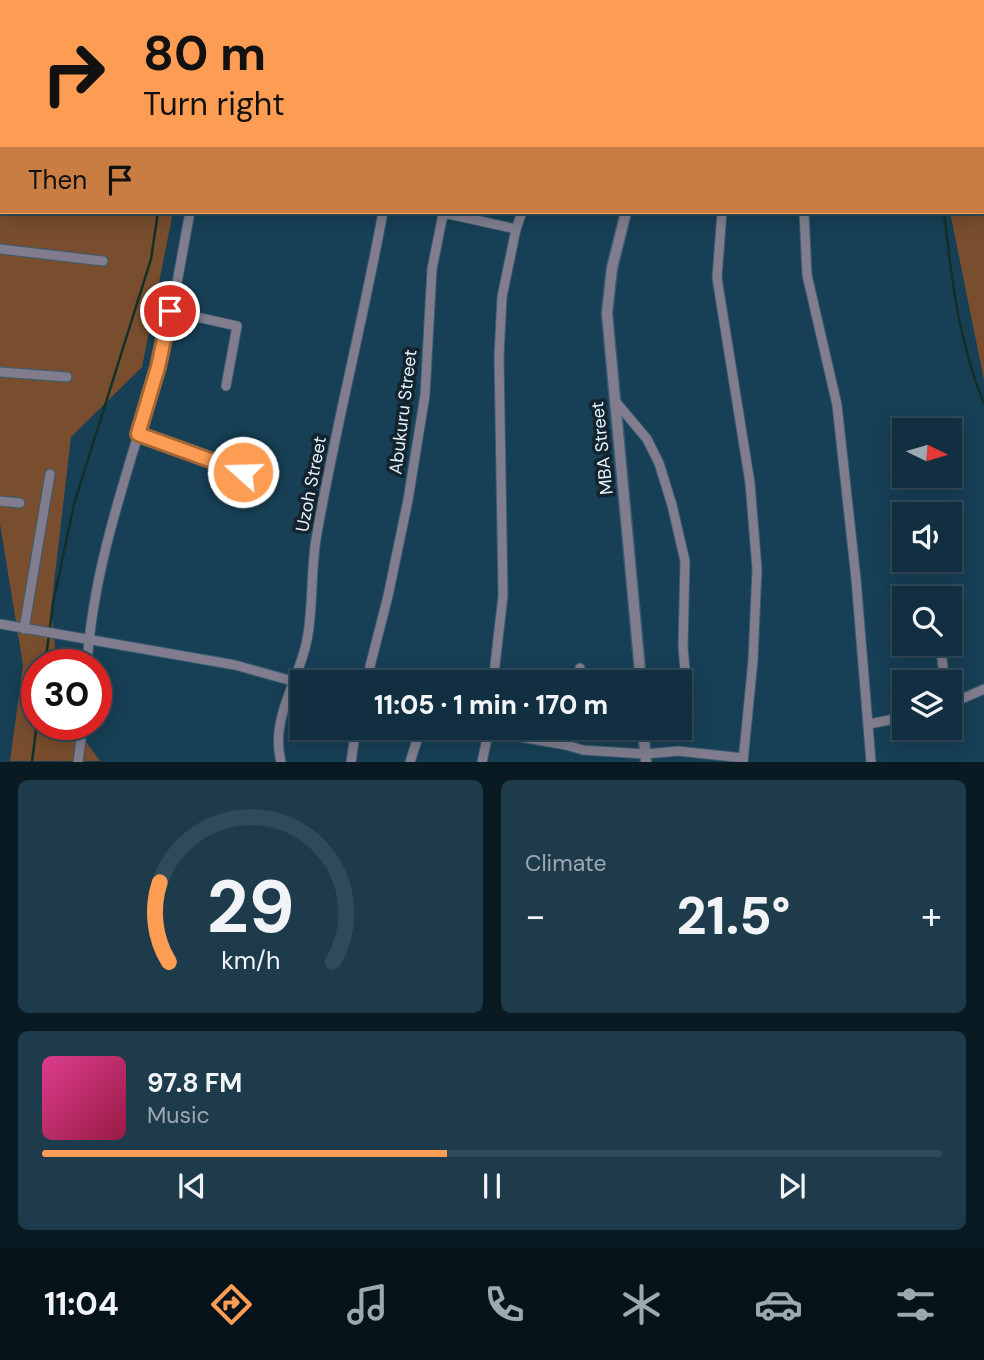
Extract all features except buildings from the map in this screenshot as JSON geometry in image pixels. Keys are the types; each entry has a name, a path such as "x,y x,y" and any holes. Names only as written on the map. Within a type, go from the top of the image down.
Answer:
{"street":[{"path":"85,649 84,640 109,535 158,367 190,214"},
{"name":"Uzoh Street","path":"301,670 309,634 315,544 383,214"},
{"name":"Abukuru Street","path":"369,670 408,500 425,395 432,269 442,219 444,214 448,214 516,229"},
{"path":"495,670 503,596 499,356 502,297 521,214"},
{"name":"MBA Street","path":"626,214 612,268 607,313 640,670"},
{"path":"540,740 583,750 645,758 678,751 743,760 753,660 757,569 750,483 717,278 722,214"},
{"path":"804,214 807,275 837,405 856,579 871,761"},
{"path":"0,249 103,261"},
{"path":"170,311 237,326 226,386"},
{"path":"0,372 67,377"},
{"path":"615,401 647,439 659,463 672,505 685,561 685,670"},
{"path":"138,434 243,472"},
{"path":"28,630 50,474"},
{"path":"0,501 20,503"},
{"path":"0,624 235,665 290,680"},
{"path":"962,699 984,689"},
{"name":"Uzoh Street","path":"281,761 277,738 280,721 290,701"},
{"path":"869,724 892,720"},
{"path":"78,761 81,740"},
{"path":"351,761 354,740"},
{"path":"410,761 417,740"},
{"path":"482,761 486,740"},
{"path":"566,745 567,740"},
{"path":"644,740 645,758"}],"shaded area":[{"path":"0,214 173,214 142,367 71,437 51,609 55,649 21,649 21,653 0,524"},
{"path":"950,214 984,214 984,380"},
{"path":"21,680 21,740 85,740 100,761 10,761"}],"waterway":[{"path":"47,649 53,604 74,504 151,259 158,214"},
{"path":"944,214 962,333 984,404"},
{"path":"32,762 35,740"}],"route":[{"path":"170,311 158,367 138,434 243,472"}]}
